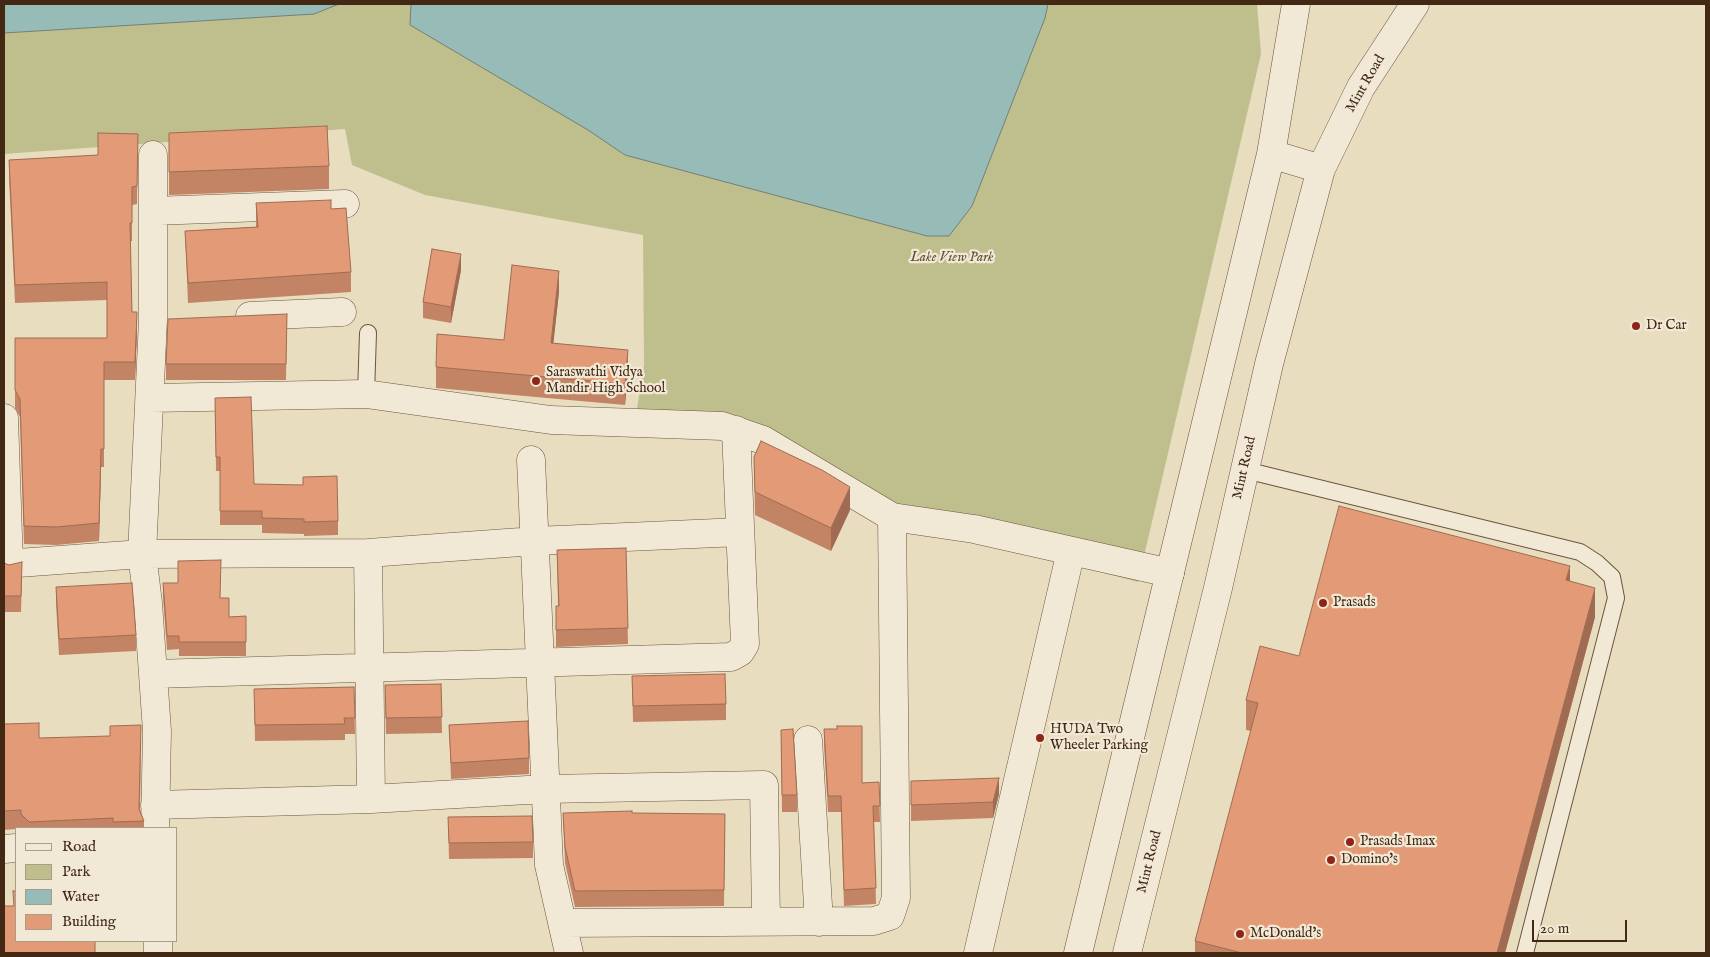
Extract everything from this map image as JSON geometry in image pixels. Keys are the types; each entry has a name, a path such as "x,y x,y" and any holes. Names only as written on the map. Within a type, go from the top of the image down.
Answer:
{"street":[{"path":"1078,953 1271,154 1296,4"},
{"name":"Mint Road","path":"1127,953 1245,470 1269,364 1321,169 1362,87 1414,4"},
{"path":"1271,154 1321,169"},
{"path":"153,155 153,210 163,319 150,398 142,554 154,674 157,731 155,817 371,799 545,790 764,785 766,920"},
{"path":"153,210 345,204"},
{"path":"223,317 342,312"},
{"path":"150,398 366,394 551,420 722,426 763,440 892,517 974,529 1170,573"},
{"path":"4,418 6,564 142,554 368,552 535,541 740,532"},
{"path":"154,674 731,656 740,652 744,644 736,430"},
{"path":"532,460 548,865 570,953"},
{"path":"564,923 766,920 819,922 874,921 890,916 896,898 892,517"},
{"path":"978,953 1071,551"},
{"path":"368,552 371,668 371,799"},
{"path":"808,740 819,922"}],"lane":[{"path":"366,394 368,333"},
{"path":"1245,470 1580,552 1597,563 1612,577 1616,598 1524,953"}],"green space":[{"name":"Lake View Park","path":"4,4 1257,4 1261,54 1138,582 892,517 744,435 634,427 644,365 643,235 425,195 352,165 345,129 4,154"}],"water":[{"path":"4,4 339,4 314,14 4,33"},
{"path":"411,4 1048,4 1045,18 972,206 949,236 927,236 625,155 588,130 410,25"}],"building":[{"path":"327,126 329,166 169,172 169,133"},
{"path":"98,133 138,134 137,186 132,187 132,223 130,223 132,312 137,312 135,362 104,362 104,449 101,449 99,523 56,527 24,526 20,399 15,390 15,338 107,338 107,282 15,285 9,160 98,155"},
{"path":"331,200 331,209 346,208 351,272 188,283 185,231 258,227 256,203"},
{"path":"432,249 461,254 451,307 423,302"},
{"path":"512,265 559,271 551,343 628,350 625,384 436,367 437,334 504,340"},
{"path":"287,314 286,364 166,364 168,319"},
{"path":"251,397 254,484 303,485 303,477 337,476 338,521 304,522 304,519 262,518 262,511 220,511 220,457 216,457 215,398"},
{"path":"761,441 822,470 850,487 831,528 755,492 754,457"},
{"name":"Prasads Imax","path":"1339,506 1570,566 1566,580 1595,588 1497,953 1242,953 1195,941 1258,703 1246,700 1260,646 1299,656"},
{"path":"626,548 628,628 556,630 556,606 559,606 557,550"},
{"path":"221,560 220,598 229,598 229,617 246,616 246,642 179,642 179,636 167,636 163,583 178,583 178,561"},
{"path":"22,562 21,596 4,596 4,563 9,565"},
{"path":"132,583 136,635 59,639 56,587"},
{"path":"725,674 726,704 633,706 632,676"},
{"path":"441,684 442,717 386,718 385,685"},
{"path":"354,687 355,718 344,718 345,724 255,725 254,689"},
{"path":"528,721 529,758 451,763 449,725"},
{"path":"39,723 39,738 110,736 110,726 141,725 139,809 144,821 113,822 113,818 29,822 21,814 21,810 4,811 4,724"},
{"path":"837,726 862,726 862,783 879,782 880,806 873,806 876,888 844,890 841,796 828,796 824,729 837,729"},
{"path":"793,729 797,795 782,795 781,730"},
{"path":"999,778 993,802 911,805 911,781"},
{"path":"632,811 632,813 725,814 724,890 575,891 565,847 563,813"},
{"path":"532,816 533,842 449,843 448,817"},
{"path":"13,891 15,891 15,942 95,942 95,953 4,953 4,906 14,906"}],"place":[{"name":"Dr Car","path":"1636,326"},
{"name":"Saraswathi Vidya Mandir High School","path":"536,381"},
{"name":"Prasads","path":"1323,603"},
{"name":"HUDA Two Wheeler Parking","path":"1040,738"},
{"name":"Prasads Imax","path":"1350,842"},
{"name":"Domino's","path":"1331,860"},
{"name":"McDonald's","path":"1240,934"}]}
